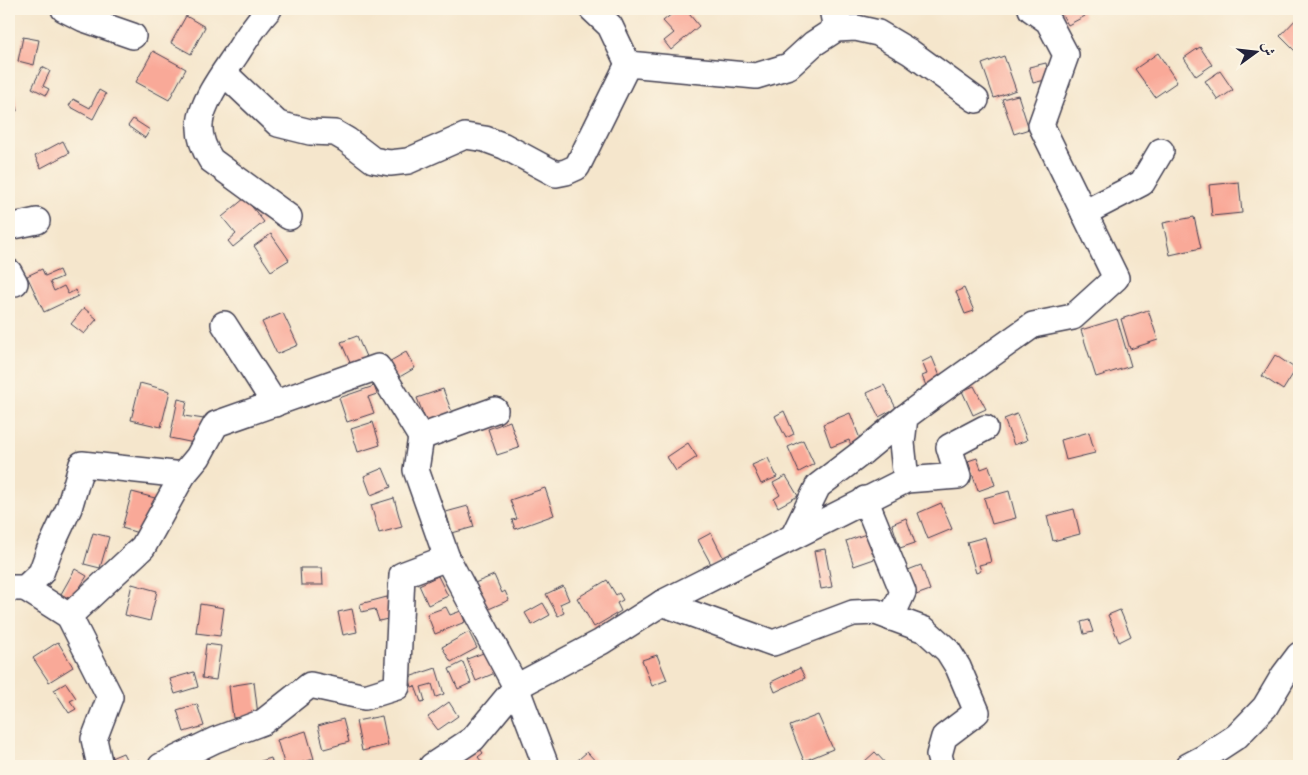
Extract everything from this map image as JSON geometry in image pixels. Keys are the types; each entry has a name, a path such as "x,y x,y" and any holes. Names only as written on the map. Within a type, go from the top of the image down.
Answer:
{"street":[{"path":"64,9 84,19 133,36"},
{"path":"269,9 260,18 204,107 200,124 200,136 204,149 211,160 289,217"},
{"path":"592,9 610,26 628,64"},
{"path":"794,536 818,486 905,417 1033,325 1073,317 1116,278 1041,125 1066,55 1048,21 1031,9"},
{"path":"628,64 756,76 790,66 813,44 834,19 856,28 878,33 910,52 976,100"},
{"path":"224,73 278,124 310,132 335,134 347,140 374,160 390,163 408,161 465,136 485,139 504,146 556,174 577,167 628,64"},
{"path":"1084,213 1142,184 1161,151"},
{"path":"9,227 37,220"},
{"path":"224,324 275,404"},
{"path":"69,616 143,547 183,475 198,457 216,424 378,367 421,438 416,470 447,558 516,687 546,766"},
{"path":"421,438 495,410"},
{"path":"905,417 902,443 906,480"},
{"path":"432,766 473,739 516,687 602,642 662,603 906,480 958,476 949,446 985,428"},
{"path":"100,766 94,739 110,697 69,616 17,588 41,573 69,508 82,464 183,475"},
{"path":"865,499 903,592 891,618"},
{"path":"161,766 215,740 263,722 310,686 365,697 397,687 402,575 447,558"},
{"path":"662,603 773,643 853,613 876,612 925,630 948,651 958,667 977,712 944,737 938,755 942,766"},
{"path":"1188,766 1237,736 1265,707 1284,675 1299,655"}],"building":[{"path":"678,9 685,9 699,26 671,50 664,41 674,33 663,21"},
{"path":"1059,9 1081,9 1085,16 1068,25"},
{"path":"186,16 205,27 191,54 171,43"},
{"path":"1299,16 1299,52 1298,54 1280,36"},
{"path":"23,37 39,40 34,65 18,61"},
{"path":"1200,47 1212,65 1196,76 1184,58"},
{"path":"153,51 186,69 169,100 136,82"},
{"path":"1158,53 1177,82 1155,97 1135,69"},
{"path":"1004,56 1016,90 994,98 982,64"},
{"path":"1046,63 1049,79 1033,83 1029,67"},
{"path":"42,67 50,71 43,86 49,89 46,95 32,88"},
{"path":"1220,71 1233,90 1218,100 1205,81"},
{"path":"14,90 17,111 9,112 9,91"},
{"path":"99,90 106,94 93,119 69,106 73,99 90,108"},
{"path":"1018,95 1029,129 1014,134 1002,99"},
{"path":"133,119 150,130 145,138 128,126"},
{"path":"63,141 69,153 41,168 35,156"},
{"path":"1239,182 1242,213 1212,216 1209,185"},
{"path":"245,198 264,222 233,247 228,241 236,234 222,217"},
{"path":"1194,217 1201,248 1170,255 1163,223"},
{"path":"271,234 289,260 271,271 254,246"},
{"path":"42,269 45,276 59,270 62,277 50,282 54,291 64,286 68,294 76,290 78,296 44,312 27,276"},
{"path":"964,288 974,311 965,314 956,292"},
{"path":"84,308 97,319 84,334 71,324"},
{"path":"1148,310 1158,340 1130,349 1121,319"},
{"path":"283,313 298,345 277,354 262,322"},
{"path":"1117,319 1131,366 1096,377 1081,330"},
{"path":"357,336 367,359 351,365 341,342"},
{"path":"406,352 415,368 396,379 387,363"},
{"path":"1275,355 1296,369 1283,390 1262,376"},
{"path":"932,357 942,381 927,388 922,376 927,374 922,362"},
{"path":"140,383 170,391 161,427 131,420"},
{"path":"884,385 896,408 879,417 867,393"},
{"path":"374,386 377,394 368,397 374,413 347,422 339,398"},
{"path":"974,386 986,409 973,415 962,391"},
{"path":"443,389 453,415 427,424 417,398"},
{"path":"178,399 187,401 184,416 204,419 199,444 170,438"},
{"path":"784,411 794,434 786,438 775,416"},
{"path":"850,413 862,444 852,448 849,440 831,447 823,424"},
{"path":"1017,414 1027,440 1014,445 1004,419"},
{"path":"510,421 519,448 497,455 488,429"},
{"path":"373,422 380,445 358,452 351,429"},
{"path":"1089,432 1095,453 1066,460 1061,440"},
{"path":"803,440 814,464 799,472 788,447"},
{"path":"688,443 697,457 676,471 667,457"},
{"path":"768,458 777,477 761,484 752,465"},
{"path":"977,458 981,469 989,466 995,485 978,491 968,461"},
{"path":"383,468 391,487 371,495 364,476"},
{"path":"786,476 798,496 778,507 774,499 780,495 773,483"},
{"path":"545,488 554,515 515,529 512,520 517,519 510,500"},
{"path":"1009,491 1016,518 992,524 984,498"},
{"path":"132,492 155,498 145,535 122,528"},
{"path":"394,498 402,527 379,533 371,505"},
{"path":"941,503 952,529 928,539 918,513"},
{"path":"468,506 474,527 452,533 446,512"},
{"path":"1074,509 1080,534 1053,541 1047,516"},
{"path":"906,518 915,543 900,548 892,524"},
{"path":"872,532 880,557 854,566 846,541"},
{"path":"93,533 109,537 100,568 84,564"},
{"path":"711,533 724,559 712,566 698,540"},
{"path":"985,537 991,562 979,565 981,571 976,573 967,542"},
{"path":"825,549 832,587 821,589 814,551"},
{"path":"921,565 930,590 916,595 908,570"},
{"path":"300,568 322,568 323,585 301,585"},
{"path":"75,569 87,576 72,600 61,594"},
{"path":"494,575 502,593 505,591 509,600 482,612 470,585"},
{"path":"438,576 448,596 428,605 419,585"},
{"path":"607,580 616,595 619,593 623,600 617,603 621,611 594,627 577,598"},
{"path":"132,584 157,591 150,621 125,615"},
{"path":"563,586 569,600 560,604 564,613 558,616 546,594"},
{"path":"387,597 392,618 379,621 375,609 361,612 360,604"},
{"path":"543,603 550,615 532,625 525,613"},
{"path":"200,604 224,608 220,636 196,633"},
{"path":"446,607 450,615 461,611 465,622 435,634 427,614"},
{"path":"352,609 357,632 343,635 338,612"},
{"path":"1120,610 1131,636 1119,642 1108,615"},
{"path":"1089,620 1093,632 1084,634 1081,622"},
{"path":"469,632 477,648 451,662 442,647"},
{"path":"58,642 73,667 49,682 33,658"},
{"path":"206,644 221,646 216,680 202,678"},
{"path":"486,652 495,673 476,681 467,659"},
{"path":"657,655 667,680 652,686 642,660"},
{"path":"463,662 471,683 458,689 449,669"},
{"path":"436,668 444,694 436,697 432,684 421,687 425,701 421,702 415,686 412,687 409,677"},
{"path":"800,668 805,678 775,692 771,682"},
{"path":"194,672 198,687 175,694 170,679"},
{"path":"254,682 258,715 233,718 229,686"},
{"path":"66,683 76,698 70,701 76,709 69,713 54,690"},
{"path":"449,702 458,716 438,730 428,717"},
{"path":"197,704 204,726 184,732 177,710"},
{"path":"818,715 833,749 804,761 790,726"},
{"path":"382,716 388,745 362,751 356,721"},
{"path":"343,719 349,742 324,749 318,726"},
{"path":"306,731 314,759 294,766 285,766 277,740"},
{"path":"478,746 483,753 478,757 485,766 461,766 458,762"},
{"path":"587,752 600,766 571,766"},
{"path":"875,752 888,766 868,766 864,762"},
{"path":"123,753 129,765 139,760 142,766 107,766 104,761"},
{"path":"207,756 211,766 185,766"},
{"path":"271,758 273,766 259,766 258,762"}]}
